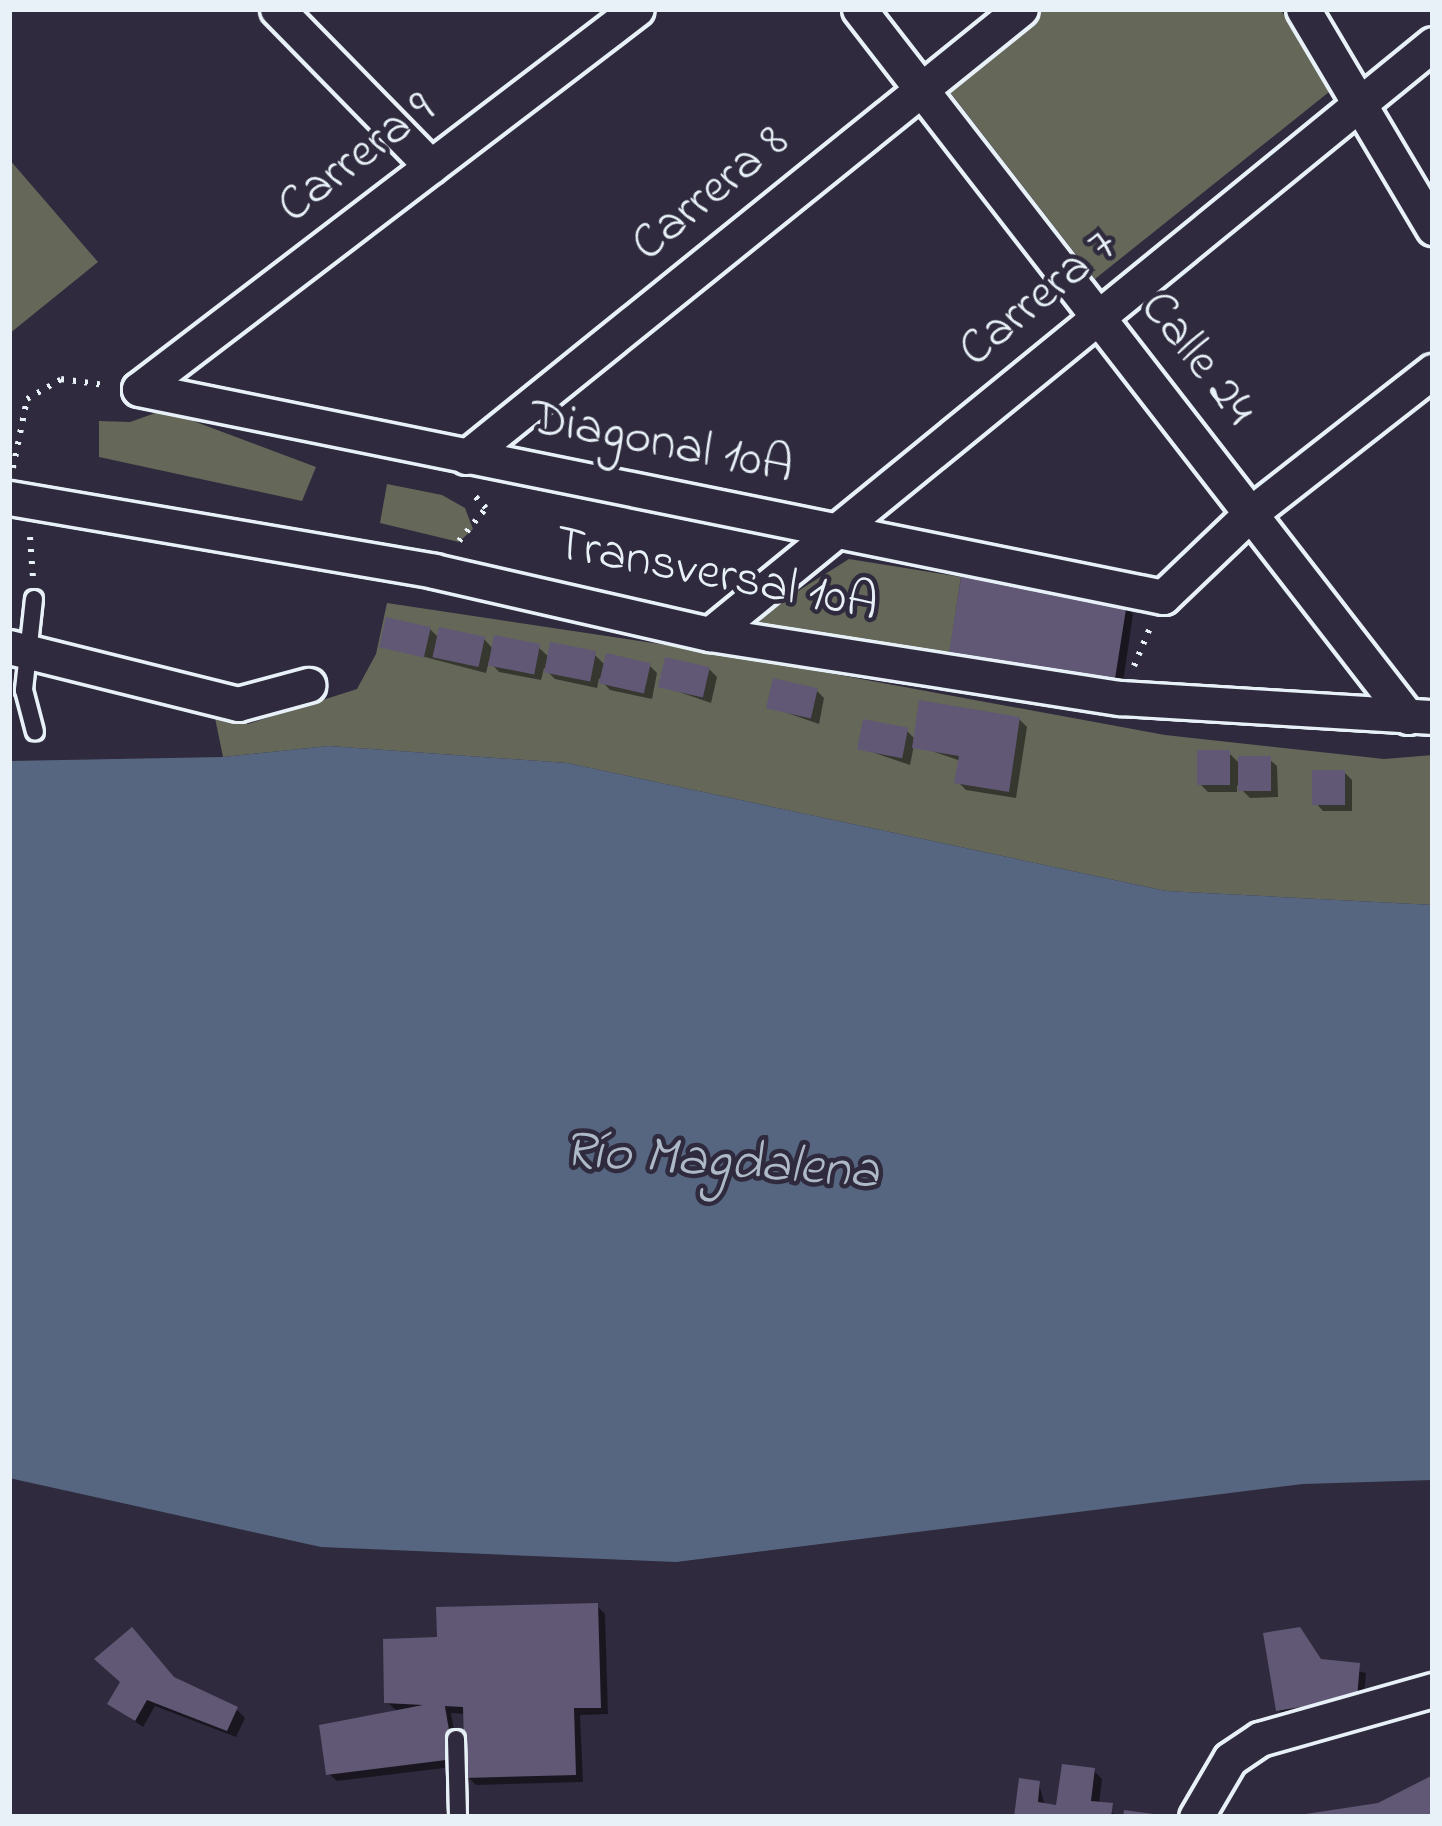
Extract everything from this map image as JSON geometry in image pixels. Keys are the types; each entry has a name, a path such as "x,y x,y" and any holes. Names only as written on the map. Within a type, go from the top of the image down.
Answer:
{"street":[{"path":"277,9 431,166"},
{"name":"Carrera 9","path":"139,389 637,9"},
{"name":"Calle 24","path":"859,9 918,93 1100,316 1251,513 1420,717"},
{"name":"Carrera 8","path":"466,457 1021,9"},
{"path":"1303,9 1433,228"},
{"name":"Carrera 7","path":"710,634 1433,44"},
{"path":"1163,597 1251,513 1433,371"},
{"name":"Diagonal 10A","path":"139,389 1163,597"},
{"name":"Transversal 10A","path":"15,496 434,571 710,634 1120,698 1420,717"},
{"path":"18,650 145,698 238,704 308,685"},
{"path":"1196,1817 1230,1759 1260,1739 1433,1690"}],"lane":[{"path":"34,599 18,650 35,732"},
{"path":"456,1739 458,1817"}],"path":[{"path":"34,599 15,496 27,399 61,379 139,389"},
{"path":"432,450 486,508 434,571"},
{"path":"1120,698 1163,597"}],"green space":[{"path":"1043,9 1280,9 1334,88 1095,279 946,87"},
{"path":"9,159 98,262 9,334"},
{"path":"164,410 316,467 302,501 99,457 99,421 130,422"},
{"path":"387,484 442,495 465,508 473,529 459,542 380,523"},
{"path":"849,559 961,577 948,664 734,631"},
{"path":"387,603 720,653 1165,735 1384,759 1433,755 1433,905 1166,891 567,763 329,746 223,757 215,718 248,724 357,689 376,654"}],"water":[{"name":"Río Magdalena","path":"329,746 567,763 1166,891 1433,905 1433,1480 1303,1484 676,1562 321,1547 9,1478 9,761 223,757"}],"building":[{"path":"961,577 1127,603 1113,690 947,664"},
{"path":"386,617 431,627 424,658 379,647"},
{"path":"439,627 485,637 479,667 433,657"},
{"path":"494,635 540,644 534,674 488,665"},
{"path":"550,642 596,651 590,681 544,672"},
{"path":"606,653 651,663 644,694 599,683"},
{"path":"665,657 710,667 703,698 658,687"},
{"path":"773,678 818,688 811,719 766,708"},
{"path":"919,700 1020,717 1009,792 954,783 959,756 912,748"},
{"path":"863,719 908,728 902,758 857,749"},
{"path":"1197,750 1230,750 1230,785 1197,785"},
{"path":"1238,756 1271,756 1271,791 1238,791"},
{"path":"1312,770 1345,770 1345,805 1312,805"},
{"path":"598,1603 601,1708 574,1708 576,1775 465,1778 463,1707 384,1703 383,1639 437,1637 436,1607"},
{"path":"132,1627 174,1677 238,1707 227,1731 147,1700 135,1721 107,1704 120,1682 94,1659"},
{"path":"1300,1627 1321,1659 1360,1663 1357,1698 1276,1711 1263,1633"},
{"path":"444,1701 454,1759 326,1775 319,1725"},
{"path":"1062,1764 1095,1768 1091,1801 1113,1803 1111,1817 1014,1817 1019,1778 1040,1781 1038,1802 1056,1805"},
{"path":"1433,1775 1433,1817 1286,1817 1378,1803"},
{"path":"1124,1810 1154,1814 1154,1817 1123,1817"}]}
